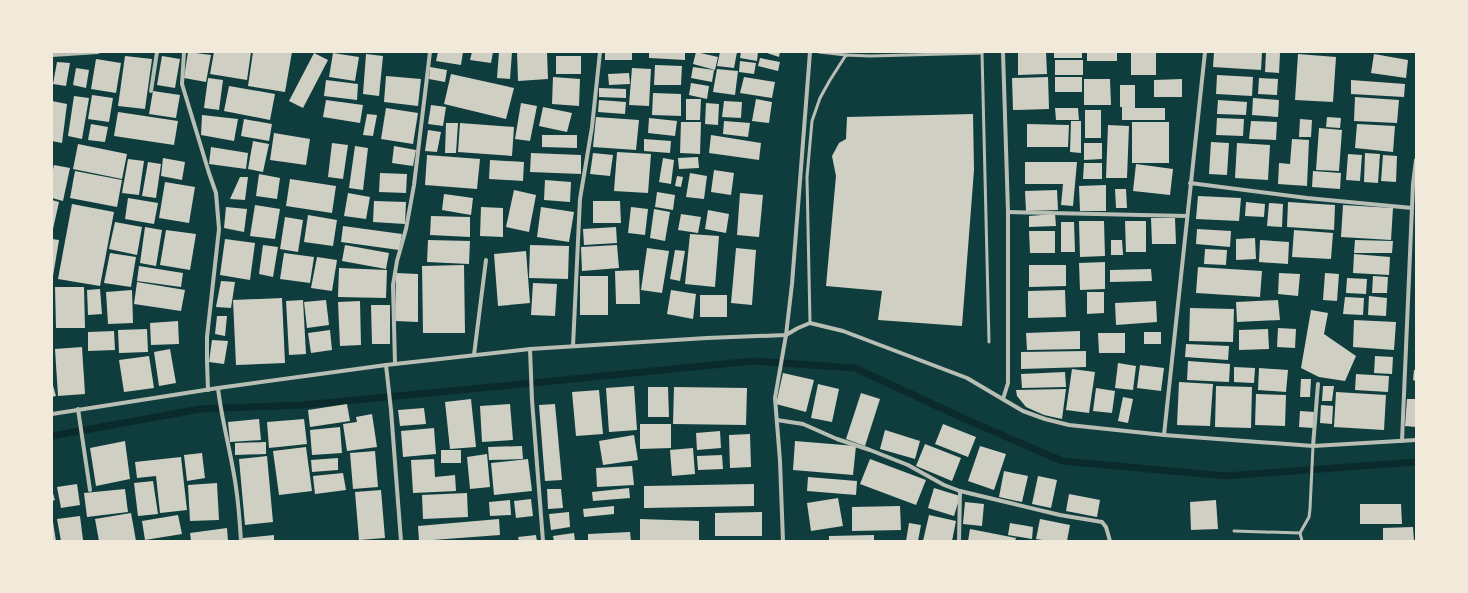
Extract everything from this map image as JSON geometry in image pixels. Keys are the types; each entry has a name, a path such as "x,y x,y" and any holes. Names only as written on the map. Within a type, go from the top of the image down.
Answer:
{"street":[{"path":"52,55 98,52"},
{"path":"150,91 158,52"},
{"path":"184,52 182,84 216,194 219,229 207,337 208,390"},
{"path":"395,364 393,285 397,261 406,229 414,185 430,52"},
{"path":"573,346 580,199 592,127 600,52"},
{"path":"784,541 778,420 775,398 786,335 792,284 810,52"},
{"path":"1003,52 1008,212 1008,383 1003,399"},
{"path":"1164,435 1205,52"},
{"path":"1402,441 1412,208 1416,160"},
{"path":"1190,183 1307,198 1412,208"},
{"path":"1008,212 1187,216"},
{"path":"474,355 486,260"},
{"path":"52,414 218,388 386,365 530,348 786,335 810,323 843,330 952,372 967,378 1030,413 1045,419 1069,425 1164,435 1312,446 1416,440"},
{"path":"530,348 532,400 543,541"},
{"path":"386,365 389,383 401,541"},
{"path":"1312,446 1318,384"},
{"path":"218,388 237,495 241,541"},
{"path":"78,409 90,490"},
{"path":"778,420 803,424 838,439 876,452 908,465 944,485 960,491 1060,515 1102,522 1106,527 1110,541"},
{"path":"959,541 960,491"}],"lane":[{"path":"819,52 870,56 982,52 989,342"},
{"path":"810,323 807,178 812,121 820,98 846,55"},
{"path":"1302,541 1300,533 1309,517 1310,509 1312,446"},
{"path":"1234,531 1300,533"}],"building":[{"path":"188,52 211,55 206,82 184,78"},
{"path":"214,52 251,52 247,80 210,74"},
{"path":"253,52 292,52 285,92 248,86"},
{"path":"438,52 463,52 461,65 436,61"},
{"path":"472,52 493,52 491,63 470,60"},
{"path":"499,52 512,52 510,79 497,78"},
{"path":"517,52 547,52 548,79 518,81"},
{"path":"605,52 632,52 632,60 605,60"},
{"path":"649,52 685,52 685,60 649,58"},
{"path":"696,52 718,57 715,70 693,64"},
{"path":"720,52 737,52 734,68 717,66"},
{"path":"741,52 758,52 757,61 740,58"},
{"path":"764,52 780,52 779,57"},
{"path":"1018,52 1046,52 1047,74 1018,75"},
{"path":"1054,52 1082,52 1082,58 1054,58"},
{"path":"1087,52 1117,52 1117,61 1087,61"},
{"path":"1131,52 1156,52 1156,75 1131,75"},
{"path":"1214,52 1262,52 1261,70 1213,67"},
{"path":"1266,52 1280,53 1279,73 1265,72"},
{"path":"314,53 328,60 303,108 289,101"},
{"path":"333,53 359,57 355,81 329,77"},
{"path":"366,54 383,56 379,96 363,94"},
{"path":"1298,54 1336,57 1333,102 1295,100"},
{"path":"1374,54 1408,60 1406,78 1371,73"},
{"path":"125,56 152,59 145,109 118,106"},
{"path":"162,56 180,59 175,88 157,85"},
{"path":"556,56 581,56 581,74 556,74"},
{"path":"760,58 780,62 778,71 758,66"},
{"path":"96,59 121,63 116,93 91,89"},
{"path":"1055,60 1083,60 1083,75 1055,75"},
{"path":"740,61 756,63 754,74 739,72"},
{"path":"57,62 70,63 66,86 53,84"},
{"path":"655,65 682,66 681,85 654,85"},
{"path":"430,67 447,70 445,82 429,79"},
{"path":"693,67 714,70 712,82 691,78"},
{"path":"76,68 89,70 86,88 73,85"},
{"path":"632,68 651,69 649,106 629,105"},
{"path":"717,69 738,71 735,95 713,92"},
{"path":"629,73 630,84 609,85 608,74"},
{"path":"451,74 514,88 506,119 444,104"},
{"path":"1217,75 1253,77 1252,96 1216,94"},
{"path":"386,76 421,79 418,106 384,102"},
{"path":"553,77 580,79 579,106 552,104"},
{"path":"744,77 775,82 772,98 740,93"},
{"path":"1048,77 1049,109 1013,110 1012,78"},
{"path":"1055,77 1082,77 1082,92 1055,92"},
{"path":"208,78 223,80 219,110 204,108"},
{"path":"1259,78 1278,79 1277,95 1258,94"},
{"path":"1084,79 1110,79 1111,105 1084,105"},
{"path":"1182,79 1182,97 1154,97 1154,80"},
{"path":"326,80 358,84 357,100 324,96"},
{"path":"1351,80 1405,84 1404,97 1351,94"},
{"path":"691,83 709,86 707,99 689,95"},
{"path":"1120,85 1135,85 1135,108 1165,108 1165,120 1122,120 1122,107 1120,107"},
{"path":"229,86 275,94 270,120 224,111"},
{"path":"599,88 626,89 626,98 599,97"},
{"path":"153,91 180,95 176,118 149,114"},
{"path":"653,93 681,94 681,116 652,115"},
{"path":"92,95 113,98 109,122 88,119"},
{"path":"74,96 89,98 82,139 68,136"},
{"path":"1355,97 1399,100 1397,123 1354,121"},
{"path":"1253,98 1279,100 1278,117 1252,115"},
{"path":"686,99 701,99 700,120 686,120"},
{"path":"756,99 772,102 769,123 752,121"},
{"path":"326,100 363,105 360,123 323,117"},
{"path":"599,100 626,102 625,114 598,112"},
{"path":"1218,100 1247,102 1246,115 1217,114"},
{"path":"52,101 67,104 62,143 52,141"},
{"path":"724,101 742,102 741,118 722,117"},
{"path":"521,103 537,106 530,141 515,139"},
{"path":"706,103 719,104 718,125 705,124"},
{"path":"431,105 446,107 443,126 428,124"},
{"path":"543,107 572,113 567,132 539,126"},
{"path":"386,108 418,113 413,144 381,139"},
{"path":"1055,108 1078,108 1079,120 1056,120"},
{"path":"1085,110 1101,110 1101,138 1085,138"},
{"path":"118,112 178,121 174,145 114,136"},
{"path":"367,114 377,115 373,136 363,135"},
{"path":"973,114 974,170 962,326 878,320 882,291 826,286 836,176 832,156 839,143 846,139 847,117"},
{"path":"202,115 238,119 234,141 201,135"},
{"path":"596,117 639,120 636,150 593,147"},
{"path":"1327,117 1341,118 1340,128 1326,127"},
{"path":"649,118 677,121 675,136 648,133"},
{"path":"1217,118 1244,119 1243,136 1216,135"},
{"path":"244,119 272,124 269,141 241,136"},
{"path":"1300,119 1312,120 1311,137 1299,137"},
{"path":"724,121 750,123 748,137 723,134"},
{"path":"1071,121 1081,121 1081,153 1070,152"},
{"path":"1251,121 1277,122 1276,140 1249,139"},
{"path":"681,122 701,122 700,154 680,153"},
{"path":"1132,122 1169,122 1169,163 1132,163"},
{"path":"446,123 458,123 456,153 445,153"},
{"path":"460,123 514,127 512,156 458,152"},
{"path":"91,124 108,127 105,142 88,140"},
{"path":"1027,124 1069,125 1068,147 1027,147"},
{"path":"1357,124 1395,126 1393,152 1355,148"},
{"path":"1108,125 1129,126 1127,178 1106,178"},
{"path":"1319,128 1342,130 1339,171 1316,170"},
{"path":"428,130 441,132 437,152 425,151"},
{"path":"274,133 310,139 306,165 270,160"},
{"path":"542,135 577,135 577,148 542,147"},
{"path":"711,135 761,143 759,160 709,153"},
{"path":"644,139 671,141 670,153 644,151"},
{"path":"1292,139 1309,140 1307,186 1278,184 1279,163 1290,164"},
{"path":"253,141 269,144 263,172 248,169"},
{"path":"1211,142 1229,143 1227,175 1209,174"},
{"path":"332,143 348,145 343,179 328,177"},
{"path":"1084,143 1102,143 1102,159 1084,160"},
{"path":"1237,143 1270,145 1268,180 1235,178"},
{"path":"78,144 127,154 122,179 73,169"},
{"path":"355,146 368,148 363,190 349,188"},
{"path":"394,146 416,150 413,166 392,163"},
{"path":"211,147 248,153 246,169 209,164"},
{"path":"617,152 651,154 648,193 614,191"},
{"path":"531,153 581,155 581,174 530,172"},
{"path":"593,153 613,155 610,176 590,174"},
{"path":"1365,153 1380,154 1378,183 1364,182"},
{"path":"1348,154 1362,155 1360,181 1346,180"},
{"path":"427,155 480,159 477,189 425,185"},
{"path":"1383,155 1397,156 1396,182 1381,181"},
{"path":"698,157 699,168 679,169 678,158"},
{"path":"163,158 185,162 182,180 161,176"},
{"path":"663,158 674,160 671,184 659,182"},
{"path":"128,159 144,161 139,195 122,193"},
{"path":"490,160 524,162 523,181 489,179"},
{"path":"148,162 161,164 156,198 142,196"},
{"path":"1025,162 1077,162 1073,206 1061,205 1063,184 1025,184"},
{"path":"1084,163 1102,163 1102,179 1083,179"},
{"path":"1136,164 1173,169 1170,195 1133,191"},
{"path":"54,165 70,168 63,201 52,198 52,174"},
{"path":"714,170 734,173 731,195 711,192"},
{"path":"75,171 122,180 117,207 70,198"},
{"path":"1313,171 1341,173 1340,189 1312,187"},
{"path":"380,173 407,174 406,193 379,192"},
{"path":"690,173 707,176 704,199 686,197"},
{"path":"259,174 280,178 277,199 256,196"},
{"path":"677,176 683,177 681,187 675,186"},
{"path":"240,177 248,177 245,200 230,199"},
{"path":"290,179 336,186 332,213 286,206"},
{"path":"545,180 571,182 570,202 544,200"},
{"path":"165,182 195,187 189,223 159,218"},
{"path":"1106,185 1106,211 1080,211 1079,186"},
{"path":"1115,189 1126,189 1127,208 1116,208"},
{"path":"514,190 536,195 529,232 506,227"},
{"path":"1057,190 1058,210 1026,211 1025,191"},
{"path":"657,192 675,195 673,210 655,207"},
{"path":"348,193 370,197 366,219 344,216"},
{"path":"740,193 763,195 759,237 737,235"},
{"path":"444,194 473,198 471,215 442,210"},
{"path":"1198,196 1241,198 1239,221 1196,219"},
{"path":"128,198 158,203 154,224 125,219"},
{"path":"52,200 59,202 53,229 52,229"},
{"path":"374,201 406,202 405,224 373,222"},
{"path":"593,201 620,201 621,223 593,223"},
{"path":"1246,202 1265,204 1264,217 1245,216"},
{"path":"1288,202 1335,205 1334,230 1287,227"},
{"path":"1269,203 1283,204 1282,227 1267,226"},
{"path":"72,204 114,212 100,286 58,279"},
{"path":"255,205 280,209 275,239 250,236"},
{"path":"1343,205 1393,208 1391,240 1341,237"},
{"path":"226,207 247,209 244,232 224,228"},
{"path":"481,207 503,208 503,237 480,236"},
{"path":"541,207 574,212 569,242 537,237"},
{"path":"631,207 648,209 645,235 628,233"},
{"path":"654,209 670,212 665,241 650,238"},
{"path":"708,210 729,214 726,233 705,229"},
{"path":"681,214 701,217 698,233 678,230"},
{"path":"1055,214 1056,226 1029,227 1029,216"},
{"path":"308,215 337,220 333,246 304,242"},
{"path":"431,216 470,217 470,237 430,235"},
{"path":"285,217 303,220 298,252 280,249"},
{"path":"1151,218 1175,218 1176,244 1152,244"},
{"path":"1079,221 1104,221 1105,256 1080,257"},
{"path":"1125,221 1146,221 1146,252 1126,252"},
{"path":"115,222 142,227 137,255 109,249"},
{"path":"1061,222 1074,222 1075,252 1061,252"},
{"path":"343,226 402,234 399,250 341,242"},
{"path":"145,227 162,230 156,266 140,263"},
{"path":"616,227 617,243 584,245 583,229"},
{"path":"1197,229 1231,231 1230,247 1196,244"},
{"path":"166,230 196,234 190,270 160,265"},
{"path":"1294,230 1333,233 1331,259 1292,257"},
{"path":"1029,231 1055,231 1055,253 1030,253"},
{"path":"690,234 719,236 715,287 685,284"},
{"path":"1255,238 1256,259 1236,260 1236,239"},
{"path":"52,239 59,240 53,276 52,276"},
{"path":"225,239 255,243 250,280 220,275"},
{"path":"428,240 470,241 469,264 427,262"},
{"path":"1111,240 1122,240 1123,255 1111,255"},
{"path":"1260,240 1289,242 1288,264 1259,262"},
{"path":"1355,240 1393,241 1392,253 1354,253"},
{"path":"263,245 278,247 273,277 259,274"},
{"path":"345,245 389,253 386,269 342,261"},
{"path":"530,245 569,246 568,279 529,278"},
{"path":"617,245 619,268 582,271 581,247"},
{"path":"647,248 669,251 662,293 641,290"},
{"path":"736,248 756,250 752,305 731,303"},
{"path":"1205,249 1227,250 1226,265 1204,264"},
{"path":"675,250 685,251 680,281 670,279"},
{"path":"526,251 530,303 498,306 494,254"},
{"path":"110,253 136,257 131,287 104,283"},
{"path":"284,253 314,257 310,283 280,279"},
{"path":"1354,254 1390,257 1389,275 1353,273"},
{"path":"317,257 337,260 332,291 311,288"},
{"path":"1105,262 1105,289 1080,290 1079,263"},
{"path":"464,265 465,333 423,333 422,266"},
{"path":"1029,265 1066,265 1066,286 1029,287"},
{"path":"139,266 183,273 181,287 137,281"},
{"path":"1198,267 1262,271 1260,297 1196,293"},
{"path":"339,268 387,270 386,298 338,297"},
{"path":"1151,269 1152,281 1110,282 1110,270"},
{"path":"639,270 640,304 616,304 615,271"},
{"path":"396,273 418,274 418,322 395,321"},
{"path":"1279,273 1300,274 1298,296 1278,294"},
{"path":"1325,273 1339,274 1337,301 1323,300"},
{"path":"580,276 608,276 608,315 580,315"},
{"path":"1373,276 1388,277 1387,293 1372,293"},
{"path":"1347,278 1367,279 1366,294 1346,293"},
{"path":"221,281 235,282 231,308 216,307"},
{"path":"137,282 185,290 181,311 134,304"},
{"path":"533,283 557,284 555,316 531,315"},
{"path":"55,287 84,287 85,328 56,328"},
{"path":"100,289 102,314 88,315 87,290"},
{"path":"132,290 133,323 108,324 106,292"},
{"path":"671,290 696,294 693,319 667,314"},
{"path":"1065,290 1066,317 1028,318 1028,291"},
{"path":"1087,292 1104,292 1104,313 1087,314"},
{"path":"700,295 727,295 727,317 700,317"},
{"path":"1369,296 1387,298 1386,316 1368,315"},
{"path":"1345,297 1364,298 1363,315 1343,314"},
{"path":"282,298 285,363 236,365 233,300"},
{"path":"303,300 306,354 289,355 286,301"},
{"path":"326,300 329,325 307,328 304,302"},
{"path":"1278,300 1280,320 1237,322 1236,302"},
{"path":"360,301 361,345 340,346 338,302"},
{"path":"1156,301 1157,322 1116,325 1115,303"},
{"path":"371,305 390,305 390,344 372,344"},
{"path":"1190,308 1234,309 1233,342 1189,341"},
{"path":"1311,310 1328,313 1324,334 1356,356 1345,381 1319,377 1301,368"},
{"path":"217,316 227,316 225,336 215,334"},
{"path":"1354,320 1396,322 1394,350 1353,347"},
{"path":"178,321 179,344 151,345 150,323"},
{"path":"1278,328 1296,329 1295,348 1277,347"},
{"path":"147,329 148,352 119,353 118,330"},
{"path":"1268,329 1269,349 1239,350 1239,330"},
{"path":"330,330 332,350 311,353 308,333"},
{"path":"114,331 115,350 88,351 88,332"},
{"path":"1080,331 1080,349 1027,350 1026,333"},
{"path":"1144,332 1161,332 1161,344 1144,344"},
{"path":"1098,333 1125,333 1125,353 1099,353"},
{"path":"212,340 228,341 224,364 209,362"},
{"path":"1186,344 1229,346 1228,360 1185,357"},
{"path":"82,347 85,394 58,396 55,349"},
{"path":"170,349 176,383 159,386 154,352"},
{"path":"1086,351 1086,367 1021,369 1021,352"},
{"path":"149,356 154,388 124,392 119,360"},
{"path":"1375,356 1393,357 1392,374 1374,373"},
{"path":"1188,361 1230,364 1229,382 1187,380"},
{"path":"1118,363 1136,366 1133,390 1115,388"},
{"path":"1140,365 1164,368 1161,391 1137,388"},
{"path":"1234,367 1255,368 1254,383 1234,382"},
{"path":"1259,368 1288,370 1286,392 1258,390"},
{"path":"1072,369 1095,372 1089,413 1066,410"},
{"path":"1414,370 1416,370 1416,381 1413,380"},
{"path":"1065,372 1066,387 1022,388 1021,374"},
{"path":"783,373 814,380 806,412 776,404"},
{"path":"1356,374 1389,376 1388,392 1355,390"},
{"path":"1301,379 1311,379 1310,397 1300,397"},
{"path":"52,382 56,396 52,397"},
{"path":"1179,382 1213,384 1210,426 1177,425"},
{"path":"818,384 839,389 832,422 811,418"},
{"path":"634,386 637,430 609,432 606,388"},
{"path":"1216,386 1252,387 1251,428 1215,427"},
{"path":"1323,386 1334,386 1332,401 1322,401"},
{"path":"648,387 668,387 669,417 648,417"},
{"path":"674,387 747,388 746,425 673,424"},
{"path":"1096,388 1115,391 1112,413 1093,411"},
{"path":"1066,389 1062,419 1044,415 1026,407 1017,396 1016,390"},
{"path":"599,390 603,434 576,436 572,392"},
{"path":"1336,392 1386,395 1384,430 1334,427"},
{"path":"861,393 880,399 865,446 846,439"},
{"path":"1256,394 1286,395 1285,426 1255,425"},
{"path":"1123,397 1133,399 1128,423 1118,421"},
{"path":"471,399 476,447 450,449 445,402"},
{"path":"1407,399 1416,399 1416,427 1405,426"},
{"path":"347,404 350,421 310,427 308,410"},
{"path":"510,404 513,440 482,442 480,406"},
{"path":"555,404 562,480 545,481 539,405"},
{"path":"1321,405 1333,406 1332,424 1320,423"},
{"path":"424,408 426,424 400,426 398,410"},
{"path":"1300,411 1314,412 1313,428 1299,427"},
{"path":"372,414 377,447 347,451 343,424 357,422 356,417"},
{"path":"259,419 261,440 230,442 228,422"},
{"path":"304,419 307,444 269,448 267,422"},
{"path":"640,424 671,424 671,448 640,449"},
{"path":"943,424 976,437 968,457 935,444"},
{"path":"340,427 342,453 312,455 310,430"},
{"path":"434,428 436,454 403,457 401,431"},
{"path":"885,430 920,441 915,459 880,449"},
{"path":"720,431 721,448 697,450 696,433"},
{"path":"750,434 751,467 730,468 729,435"},
{"path":"634,435 638,460 603,465 599,441"},
{"path":"125,441 130,479 96,486 90,448"},
{"path":"795,441 856,446 853,475 793,470"},
{"path":"266,442 266,454 235,455 235,443"},
{"path":"925,444 961,458 952,481 916,466"},
{"path":"522,446 523,459 489,460 488,447"},
{"path":"980,446 1006,454 994,490 968,481"},
{"path":"306,447 312,491 279,495 273,451"},
{"path":"693,448 695,474 672,476 670,450"},
{"path":"441,450 461,450 461,463 441,463"},
{"path":"375,451 378,487 353,489 350,453"},
{"path":"202,453 205,478 187,481 184,455"},
{"path":"487,454 490,487 470,489 467,457"},
{"path":"722,455 723,469 698,470 697,456"},
{"path":"267,456 273,522 245,525 239,459"},
{"path":"181,457 187,510 160,513 156,476 137,478 135,462"},
{"path":"338,458 338,470 312,472 311,460"},
{"path":"434,459 435,477 455,475 456,491 413,493 411,460"},
{"path":"528,459 532,491 494,495 491,463"},
{"path":"870,459 926,480 916,505 860,484"},
{"path":"632,466 634,485 597,487 596,468"},
{"path":"1004,471 1028,476 1022,502 999,497"},
{"path":"343,473 346,490 315,494 313,476"},
{"path":"1038,476 1057,480 1051,508 1032,504"},
{"path":"808,477 857,481 856,495 807,491"},
{"path":"153,481 158,514 138,516 134,483"},
{"path":"217,483 219,520 190,521 188,485"},
{"path":"77,484 80,505 61,508 57,487"},
{"path":"754,484 754,506 644,508 644,486"},
{"path":"629,488 630,498 593,501 592,492"},
{"path":"934,488 960,496 954,516 928,508"},
{"path":"125,489 128,512 87,517 84,493"},
{"path":"547,489 561,489 563,508 548,509"},
{"path":"52,490 55,500 52,501"},
{"path":"381,490 385,538 359,540 355,492"},
{"path":"467,493 468,517 423,519 422,495"},
{"path":"1069,494 1100,500 1097,517 1066,511"},
{"path":"838,498 843,526 811,531 807,503"},
{"path":"531,499 533,516 516,518 514,501"},
{"path":"510,500 511,515 490,516 489,502"},
{"path":"1216,500 1218,529 1191,530 1190,502"},
{"path":"965,502 984,504 982,526 963,524"},
{"path":"1360,504 1401,504 1402,524 1360,524"},
{"path":"614,506 614,514 584,517 583,509"},
{"path":"900,506 901,530 852,531 852,507"},
{"path":"569,512 570,527 551,530 549,514"},
{"path":"762,512 762,536 715,536 715,513"},
{"path":"131,513 136,541 99,541 95,519"},
{"path":"178,515 182,534 145,540 142,521"},
{"path":"929,515 956,521 952,541 923,541"},
{"path":"80,516 83,540 61,541 57,519"},
{"path":"499,519 500,535 419,541 418,526"},
{"path":"640,519 699,521 699,541 640,540"},
{"path":"1040,519 1070,525 1067,541 1036,539"},
{"path":"53,522 56,541 52,541"},
{"path":"909,523 921,525 918,541 906,541"},
{"path":"1010,523 1033,527 1032,539 1008,535"},
{"path":"1413,527 1414,541 1383,541 1383,528"},
{"path":"227,528 228,541 191,541 190,533"},
{"path":"970,529 1016,538 1015,541 968,541"},
{"path":"630,532 631,541 588,541 588,534"},
{"path":"574,533 575,541 554,541 553,536"},
{"path":"274,535 274,541 243,541 243,538"},
{"path":"536,535 537,541 519,541 518,537"},
{"path":"874,535 874,541 829,541 829,536"}],"waterway":[{"path":"52,436 200,409 303,405 753,361 855,368 965,419 1062,461 1226,476 1416,462"}]}
